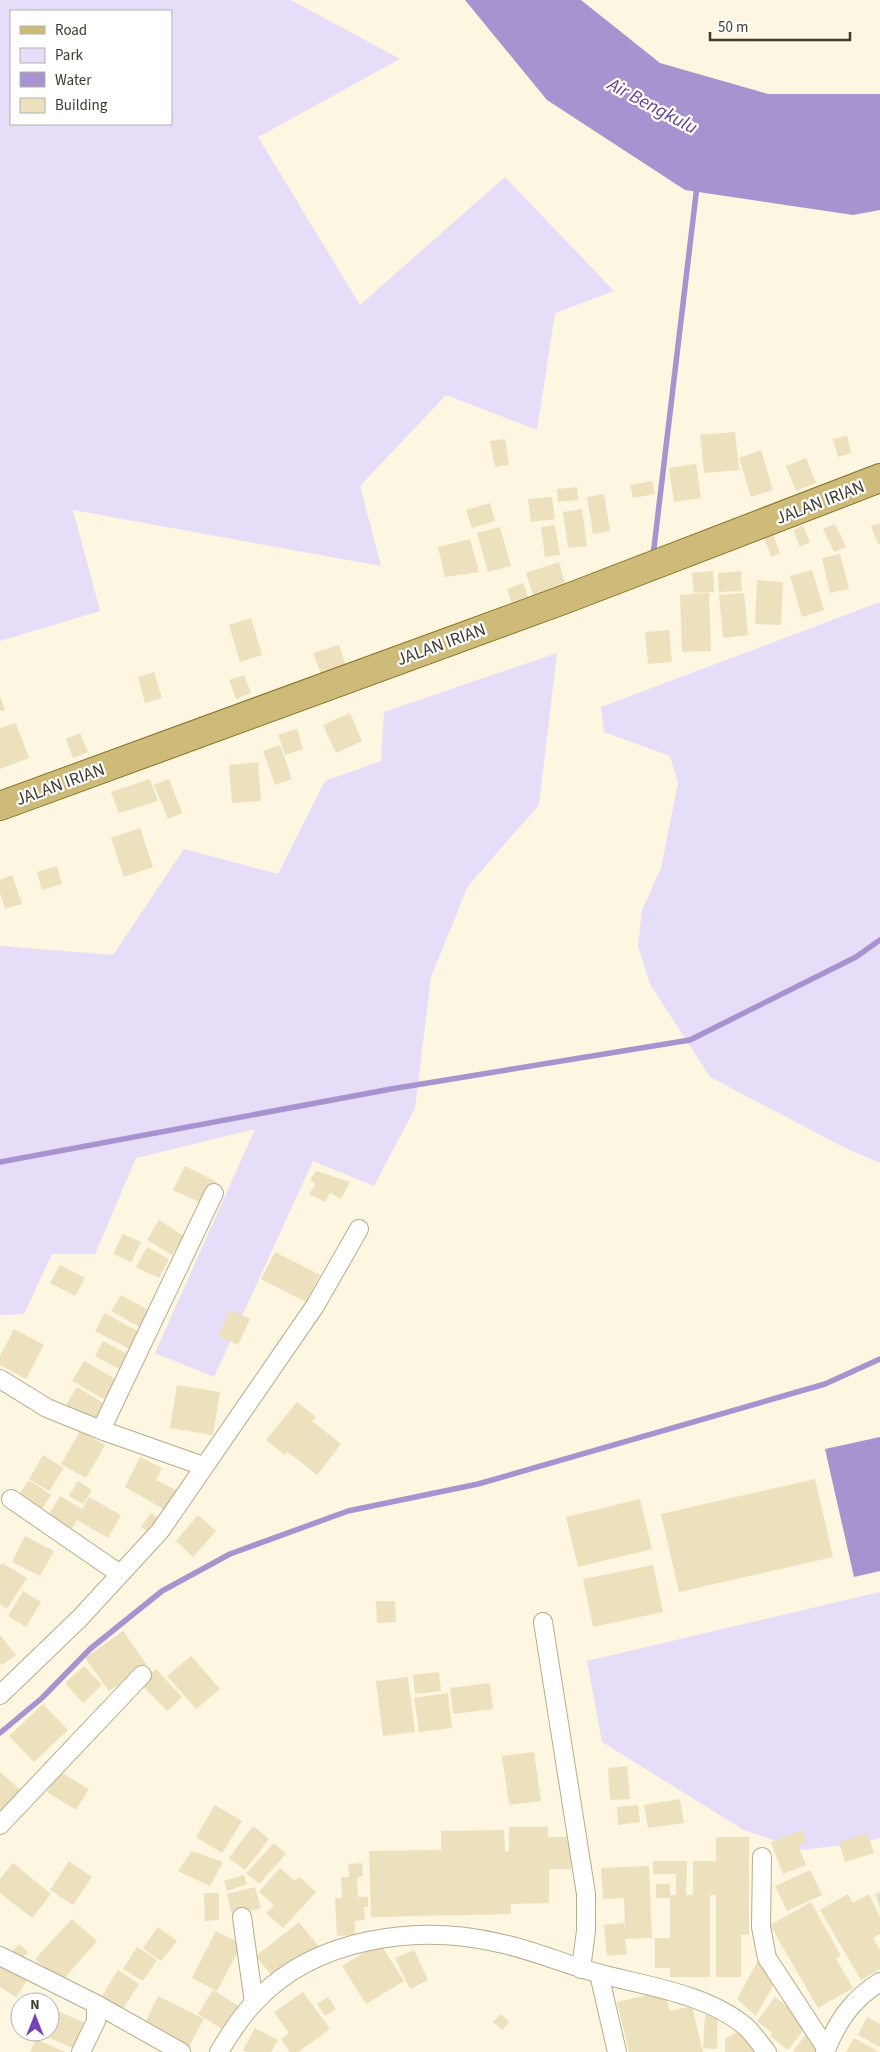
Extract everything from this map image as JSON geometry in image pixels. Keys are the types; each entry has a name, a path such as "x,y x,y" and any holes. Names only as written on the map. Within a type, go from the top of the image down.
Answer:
{"main road":[{"name":"JALAN IRIAN","path":"0,806 563,600 880,478"}],"street":[{"path":"101,1430 214,1193"},
{"path":"0,1695 52,1647 160,1531 315,1306 359,1229"},
{"path":"0,1379 47,1408 101,1430 203,1466"},
{"path":"11,1499 120,1574"},
{"path":"543,1622 586,1894 586,1931 581,1969"},
{"path":"0,1825 142,1675"},
{"path":"762,1858 761,1927 767,1958 825,2050"},
{"path":"242,1917 254,2003"},
{"path":"219,2052 254,2003 284,1977 331,1952 356,1944 406,1935 449,1935 501,1943 581,1969 662,1989 719,2010 746,2027 767,2052"},
{"path":"0,1956 96,2004 181,2052"},
{"path":"599,1974 617,2052"},
{"path":"825,2050 837,2025 852,2003 880,1982"},
{"path":"81,2052 96,2021 96,2004"}],"green space":[{"path":"0,0 291,0 400,59 258,137 360,305 505,177 614,291 555,313 537,430 446,395 360,486 381,566 73,510 100,611 0,641"},
{"path":"880,602 880,1163 845,1148 710,1077 650,984 638,946 642,910 661,868 678,783 670,756 604,732 601,707"},
{"path":"557,653 539,805 468,886 431,977 415,1108 374,1186 313,1161 214,1377 155,1353 255,1129 136,1158 95,1254 52,1254 24,1314 0,1315 0,946 113,955 184,849 278,874 325,781 381,761 384,712"},
{"path":"880,1592 880,1838 865,1842 803,1850 744,1830 602,1742 587,1661"}],"water":[{"name":"Air Bengkulu","path":"465,0 581,0 660,63 768,94 880,94 880,210 853,215 685,190 547,100"},
{"path":"880,1437 880,1571 854,1577 825,1449"}],"building":[{"path":"735,432 739,470 704,473 700,435"},
{"path":"847,436 851,453 838,457 833,439"},
{"path":"505,439 509,465 495,467 490,441"},
{"path":"761,450 773,490 751,497 739,458"},
{"path":"806,458 816,483 796,491 786,466"},
{"path":"696,464 701,498 674,502 669,468"},
{"path":"652,481 655,494 633,498 630,485"},
{"path":"577,487 578,500 558,502 557,489"},
{"path":"604,494 610,531 593,534 587,497"},
{"path":"552,497 555,519 531,522 528,499"},
{"path":"490,503 495,521 472,528 466,510"},
{"path":"582,509 587,546 568,548 563,512"},
{"path":"880,523 880,544 878,544 871,526"},
{"path":"835,524 846,547 834,552 823,529"},
{"path":"555,525 560,555 545,557 541,527"},
{"path":"803,526 810,542 800,547 793,530"},
{"path":"500,527 511,566 488,572 477,533"},
{"path":"772,532 780,553 771,557 763,535"},
{"path":"470,539 479,572 445,577 438,547"},
{"path":"840,554 849,589 830,593 822,558"},
{"path":"559,562 567,589 534,599 526,573"},
{"path":"812,570 824,610 802,617 790,576"},
{"path":"713,571 714,592 694,593 692,573"},
{"path":"741,571 742,591 719,592 718,573"},
{"path":"757,580 783,582 781,625 755,624"},
{"path":"523,583 528,597 511,602 507,589"},
{"path":"709,593 711,651 682,652 680,595"},
{"path":"744,593 748,635 723,638 719,595"},
{"path":"251,618 262,655 240,662 229,625"},
{"path":"669,630 672,662 648,664 645,632"},
{"path":"339,645 346,665 321,674 313,653"},
{"path":"154,672 162,698 145,703 138,677"},
{"path":"244,675 251,693 236,699 229,680"},
{"path":"0,696 5,710 0,711"},
{"path":"350,713 362,741 336,753 323,725"},
{"path":"16,723 29,758 0,769 0,728"},
{"path":"297,729 303,749 285,755 278,735"},
{"path":"80,733 88,752 73,758 66,739"},
{"path":"280,745 292,779 275,785 263,751"},
{"path":"258,762 261,801 232,803 229,765"},
{"path":"150,779 158,801 119,813 111,792"},
{"path":"169,779 182,813 168,819 154,785"},
{"path":"140,828 153,867 124,877 111,838"},
{"path":"57,866 62,884 42,890 37,872"},
{"path":"12,875 22,904 5,909 0,893 0,880"},
{"path":"185,1166 217,1182 206,1205 173,1190"},
{"path":"316,1171 350,1182 341,1199 330,1193 325,1202 309,1194 316,1184 310,1180"},
{"path":"159,1220 184,1236 172,1255 147,1240"},
{"path":"123,1234 141,1242 131,1262 113,1254"},
{"path":"147,1247 169,1259 159,1278 136,1267"},
{"path":"275,1252 320,1275 306,1302 261,1279"},
{"path":"60,1265 85,1278 75,1296 50,1283"},
{"path":"121,1295 154,1313 145,1330 111,1311"},
{"path":"230,1310 250,1319 238,1345 218,1336"},
{"path":"105,1313 144,1335 135,1352 95,1331"},
{"path":"14,1329 44,1345 26,1379 0,1365 0,1356"},
{"path":"103,1341 127,1354 119,1369 95,1356"},
{"path":"84,1361 121,1382 109,1402 72,1381"},
{"path":"177,1385 220,1392 213,1435 170,1428"},
{"path":"77,1387 105,1404 93,1422 66,1405"},
{"path":"297,1402 316,1417 312,1421 341,1444 317,1475 288,1452 285,1455 266,1440"},
{"path":"80,1431 105,1445 86,1478 61,1464"},
{"path":"43,1455 64,1468 49,1491 29,1479"},
{"path":"140,1457 162,1468 156,1480 176,1490 165,1510 125,1487"},
{"path":"815,1479 833,1557 679,1592 661,1514"},
{"path":"29,1480 51,1495 38,1515 15,1500"},
{"path":"78,1481 92,1490 83,1504 69,1496"},
{"path":"60,1496 82,1509 89,1497 121,1515 108,1538 77,1520 69,1533 46,1519"},
{"path":"640,1499 652,1549 578,1567 566,1517"},
{"path":"151,1513 163,1522 153,1535 141,1527"},
{"path":"198,1515 216,1531 193,1557 176,1541"},
{"path":"25,1536 54,1551 40,1576 12,1562"},
{"path":"2,1563 27,1578 7,1609 0,1604 0,1566"},
{"path":"653,1565 663,1612 593,1627 583,1579"},
{"path":"23,1591 41,1602 26,1627 8,1616"},
{"path":"376,1601 395,1601 396,1622 377,1623"},
{"path":"123,1631 147,1665 109,1691 85,1658"},
{"path":"0,1635 16,1655 2,1665 0,1663"},
{"path":"191,1656 220,1689 196,1709 167,1676"},
{"path":"84,1666 102,1685 83,1703 65,1683"},
{"path":"156,1669 182,1697 167,1711 140,1683"},
{"path":"439,1672 441,1691 415,1694 413,1675"},
{"path":"408,1677 415,1732 383,1736 376,1681"},
{"path":"490,1683 493,1709 453,1714 450,1688"},
{"path":"448,1693 452,1728 419,1732 414,1698"},
{"path":"43,1704 68,1730 34,1762 9,1736"},
{"path":"534,1752 541,1801 509,1805 502,1756"},
{"path":"627,1766 630,1799 610,1800 608,1768"},
{"path":"0,1772 21,1790 0,1814"},
{"path":"60,1772 89,1789 76,1810 47,1792"},
{"path":"680,1799 684,1823 648,1828 644,1805"},
{"path":"215,1805 242,1821 222,1853 196,1837"},
{"path":"638,1805 640,1822 618,1825 617,1807"},
{"path":"253,1826 269,1839 245,1870 229,1858"},
{"path":"509,1827 548,1827 548,1837 570,1837 571,1869 549,1869 549,1903 511,1904 511,1914 371,1917 369,1851 441,1850 441,1831 504,1830 505,1852 509,1851"},
{"path":"802,1830 806,1842 798,1845 806,1865 783,1874 771,1842"},
{"path":"867,1833 874,1853 845,1862 839,1842"},
{"path":"716,1837 749,1837 749,1935 741,1935 741,1977 716,1977 716,1895 710,1895 710,1977 670,1977 670,1968 655,1968 655,1938 670,1938 670,1898 656,1898 656,1884 670,1884 670,1895 676,1895 676,1874 653,1874 653,1861 687,1861 686,1895 693,1895 693,1861 716,1861"},
{"path":"274,1843 286,1854 259,1884 246,1873"},
{"path":"192,1851 223,1862 210,1886 178,1871"},
{"path":"69,1861 92,1877 73,1905 50,1890"},
{"path":"13,1863 51,1894 32,1918 0,1893 0,1879"},
{"path":"362,1863 363,1876 357,1877 358,1897 368,1897 368,1907 364,1907 365,1920 355,1921 355,1935 337,1936 335,1898 342,1898 341,1877 349,1877 348,1864"},
{"path":"649,1866 652,1938 625,1939 627,1954 607,1956 604,1925 624,1923 625,1933 624,1898 603,1899 601,1868"},
{"path":"280,1868 295,1881 299,1877 316,1892 283,1928 266,1913 274,1905 259,1892"},
{"path":"810,1870 822,1895 787,1911 775,1886"},
{"path":"244,1875 247,1884 227,1891 224,1881"},
{"path":"255,1887 261,1908 232,1915 227,1894"},
{"path":"880,1892 880,1908 875,1894"},
{"path":"204,1893 219,1893 219,1920 205,1921"},
{"path":"848,1894 853,1903 869,1894 880,1917 880,1934 873,1938 880,1950 880,1969 861,1980 820,1910"},
{"path":"811,1902 841,1956 836,1959 853,1988 818,2008 770,1925"},
{"path":"72,1919 97,1941 61,1982 35,1959"},
{"path":"299,1922 319,1947 276,1981 256,1956"},
{"path":"158,1927 177,1941 161,1961 143,1948"},
{"path":"216,1931 242,1944 217,1991 192,1978"},
{"path":"380,1943 404,1981 366,2004 342,1966"},
{"path":"19,1944 28,1952 20,1961 11,1953"},
{"path":"137,1947 157,1960 143,1981 123,1969"},
{"path":"414,1950 428,1980 410,1989 395,1958"},
{"path":"760,1957 776,1980 756,2016 737,1999"},
{"path":"0,1963 27,1980 19,1992 10,1993 0,1987"},
{"path":"118,1970 139,1984 119,2015 99,2001"},
{"path":"213,1990 240,2007 225,2031 198,2014"},
{"path":"665,1991 670,2011 692,2006 703,2052 629,2052 617,2002"},
{"path":"303,1992 330,2029 298,2052 290,2052 281,2039 289,2033 274,2012"},
{"path":"158,1996 204,2019 187,2050 144,2025"},
{"path":"328,1997 336,2009 325,2016 317,2004"},
{"path":"775,1997 809,2023 788,2050 770,2036 772,2033 757,2021"},
{"path":"60,2012 93,2026 81,2052 59,2042"},
{"path":"501,2014 509,2022 502,2030 493,2022"},
{"path":"705,2015 718,2015 717,2049 703,2048"},
{"path":"867,2017 880,2024 880,2047 858,2035"},
{"path":"255,2028 278,2040 271,2052 247,2052 243,2050"},
{"path":"743,2029 763,2052 725,2052 725,2039"},
{"path":"807,2033 819,2052 793,2051"},
{"path":"854,2038 879,2052 846,2052"},
{"path":"35,2042 43,2042 65,2052 30,2052"}],"waterway":[{"path":"653,556 697,186"},
{"path":"0,1162 391,1089 690,1040 856,957 880,940"},
{"path":"0,1733 42,1698 90,1649 162,1591 230,1554 348,1511 478,1484 825,1384 880,1359"}]}
